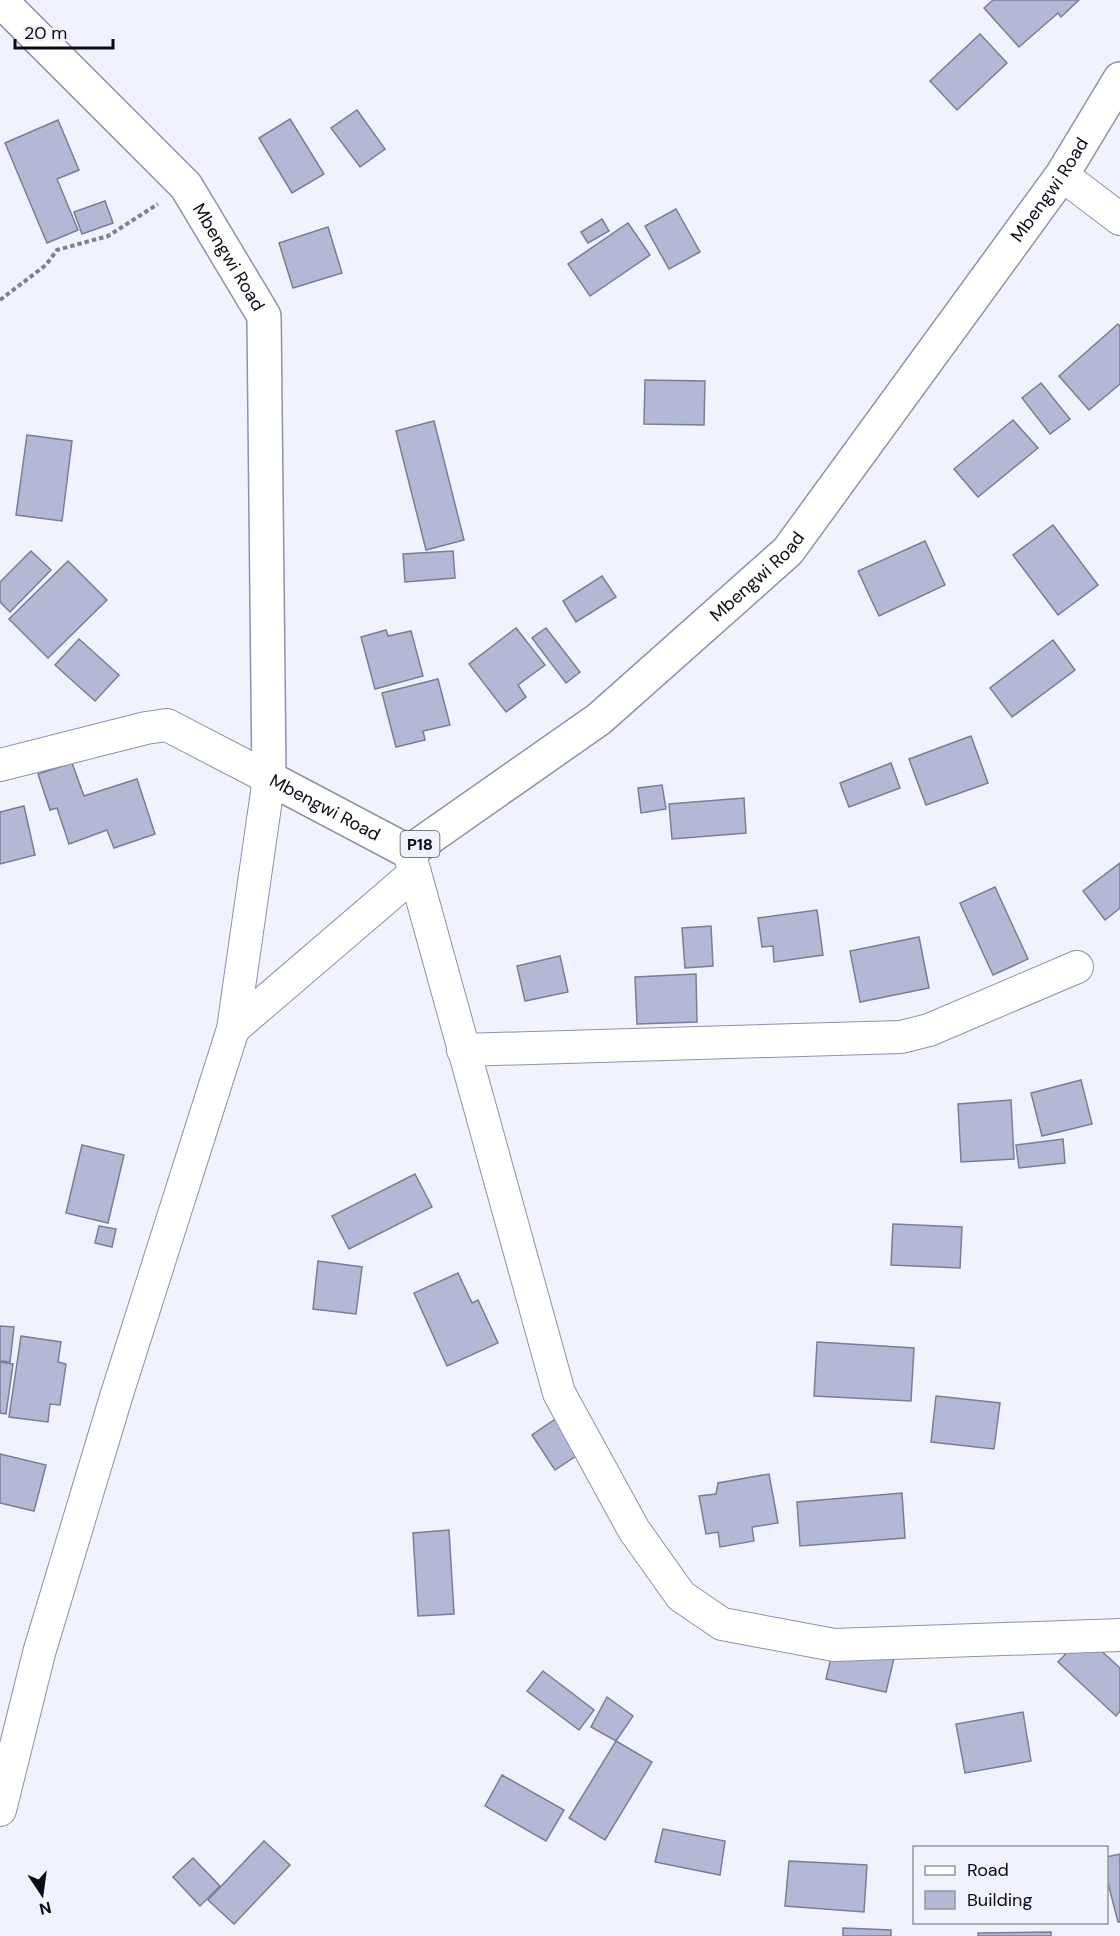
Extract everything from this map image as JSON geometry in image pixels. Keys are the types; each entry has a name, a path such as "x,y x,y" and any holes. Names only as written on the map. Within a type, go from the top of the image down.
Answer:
{"main road":[{"name":"Mbengwi Road","path":"0,0 186,186 264,316 269,778 412,863 599,719 788,551 1062,175 1120,79"}],"street":[{"path":"1062,175 1120,219"},
{"path":"0,765 146,728 167,725 269,778 233,1029 116,1397 43,1642 0,1810"},
{"path":"233,1029 412,863 559,1393 634,1530 681,1596 722,1624 834,1645 1120,1635"},
{"path":"463,1050 901,1036 929,1030 1077,967"}],"path":[{"path":"0,300 46,265 57,250 108,236 186,186"}],"building":[{"path":"993,0 1079,0 1061,17 1058,13 1019,47 984,8"},
{"path":"980,34 1007,63 957,110 930,81"},
{"path":"357,110 385,149 360,167 331,128"},
{"path":"290,119 324,174 292,193 259,138"},
{"path":"58,120 79,170 57,179 78,230 47,243 5,143"},
{"path":"105,201 113,223 82,234 74,212"},
{"path":"676,209 700,252 669,269 645,226"},
{"path":"602,219 609,231 588,243 581,232"},
{"path":"628,223 650,255 590,296 568,264"},
{"path":"328,227 342,273 293,288 279,243"},
{"path":"1118,324 1120,326 1120,384 1089,410 1059,376"},
{"path":"645,380 705,381 704,425 644,424"},
{"path":"1041,383 1070,419 1050,434 1022,398"},
{"path":"1013,420 1038,448 978,497 954,469"},
{"path":"434,421 464,540 426,550 396,431"},
{"path":"27,435 72,441 62,521 16,515"},
{"path":"1053,525 1098,585 1058,615 1013,555"},
{"path":"925,541 945,585 879,616 858,571"},
{"path":"31,551 51,570 10,612 0,602 0,582"},
{"path":"453,551 455,578 405,582 403,554"},
{"path":"68,561 107,600 48,658 9,619"},
{"path":"602,576 616,597 576,622 563,601"},
{"path":"516,628 545,665 518,685 526,697 506,712 469,664"},
{"path":"546,628 580,672 566,683 532,638"},
{"path":"386,630 388,636 411,631 423,676 375,689 361,637"},
{"path":"79,639 119,675 95,701 55,665"},
{"path":"1053,640 1075,670 1012,717 990,688"},
{"path":"438,679 450,725 423,731 425,740 396,747 382,693"},
{"path":"971,736 988,783 926,805 909,759"},
{"path":"72,763 84,796 137,779 155,834 114,848 107,830 69,844 57,808 50,810 38,774"},
{"path":"891,763 900,788 849,807 840,783"},
{"path":"662,785 666,809 641,813 638,788"},
{"path":"744,798 746,833 672,839 669,804"},
{"path":"24,806 35,855 0,864 0,812"},
{"path":"1120,863 1120,908 1105,920 1083,891"},
{"path":"995,887 1028,959 993,975 960,903"},
{"path":"817,910 823,955 774,962 773,946 762,947 758,918"},
{"path":"711,926 713,966 685,968 682,928"},
{"path":"919,937 929,988 860,1002 850,951"},
{"path":"560,956 568,992 525,1001 517,966"},
{"path":"696,974 697,1022 637,1024 635,977"},
{"path":"1081,1080 1092,1124 1042,1136 1031,1093"},
{"path":"1011,1100 1014,1159 961,1162 958,1104"},
{"path":"1063,1139 1065,1163 1019,1168 1016,1145"},
{"path":"82,1145 124,1155 108,1223 66,1213"},
{"path":"415,1174 432,1207 349,1249 332,1216"},
{"path":"893,1224 962,1227 960,1268 891,1265"},
{"path":"99,1226 116,1229 112,1247 95,1243"},
{"path":"318,1261 362,1267 356,1314 313,1309"},
{"path":"458,1273 472,1303 478,1300 498,1343 447,1366 414,1293"},
{"path":"0,1326 14,1327 10,1362 0,1361"},
{"path":"21,1336 61,1342 58,1362 66,1364 60,1405 50,1404 48,1422 9,1417"},
{"path":"817,1342 914,1348 911,1401 814,1396"},
{"path":"0,1362 13,1364 6,1414 0,1413"},
{"path":"936,1396 1000,1403 994,1449 931,1442"},
{"path":"564,1413 588,1448 555,1470 532,1435"},
{"path":"0,1454 46,1465 34,1511 0,1503"},
{"path":"769,1474 778,1523 752,1527 754,1541 720,1547 718,1532 706,1534 699,1496 716,1494 718,1483"},
{"path":"902,1493 905,1538 800,1546 797,1502"},
{"path":"449,1530 454,1614 418,1616 413,1533"},
{"path":"1084,1635 1120,1668 1120,1711 1116,1716 1058,1662"},
{"path":"834,1645 894,1658 886,1692 826,1679"},
{"path":"543,1671 594,1710 579,1730 527,1691"},
{"path":"607,1697 633,1716 616,1741 591,1727"},
{"path":"1023,1712 1031,1761 965,1773 956,1724"},
{"path":"616,1741 652,1762 605,1840 569,1818"},
{"path":"502,1775 564,1810 546,1841 485,1806"},
{"path":"663,1829 725,1841 720,1875 655,1862"},
{"path":"264,1841 290,1865 234,1924 208,1900"},
{"path":"1120,1854 1120,1922 1118,1922 1108,1883 1108,1857"},
{"path":"193,1858 220,1886 200,1906 173,1877"},
{"path":"789,1861 867,1865 864,1912 785,1906"},
{"path":"843,1928 891,1930 891,1936 843,1936"},
{"path":"1051,1932 1051,1936 978,1936 978,1933"}]}
